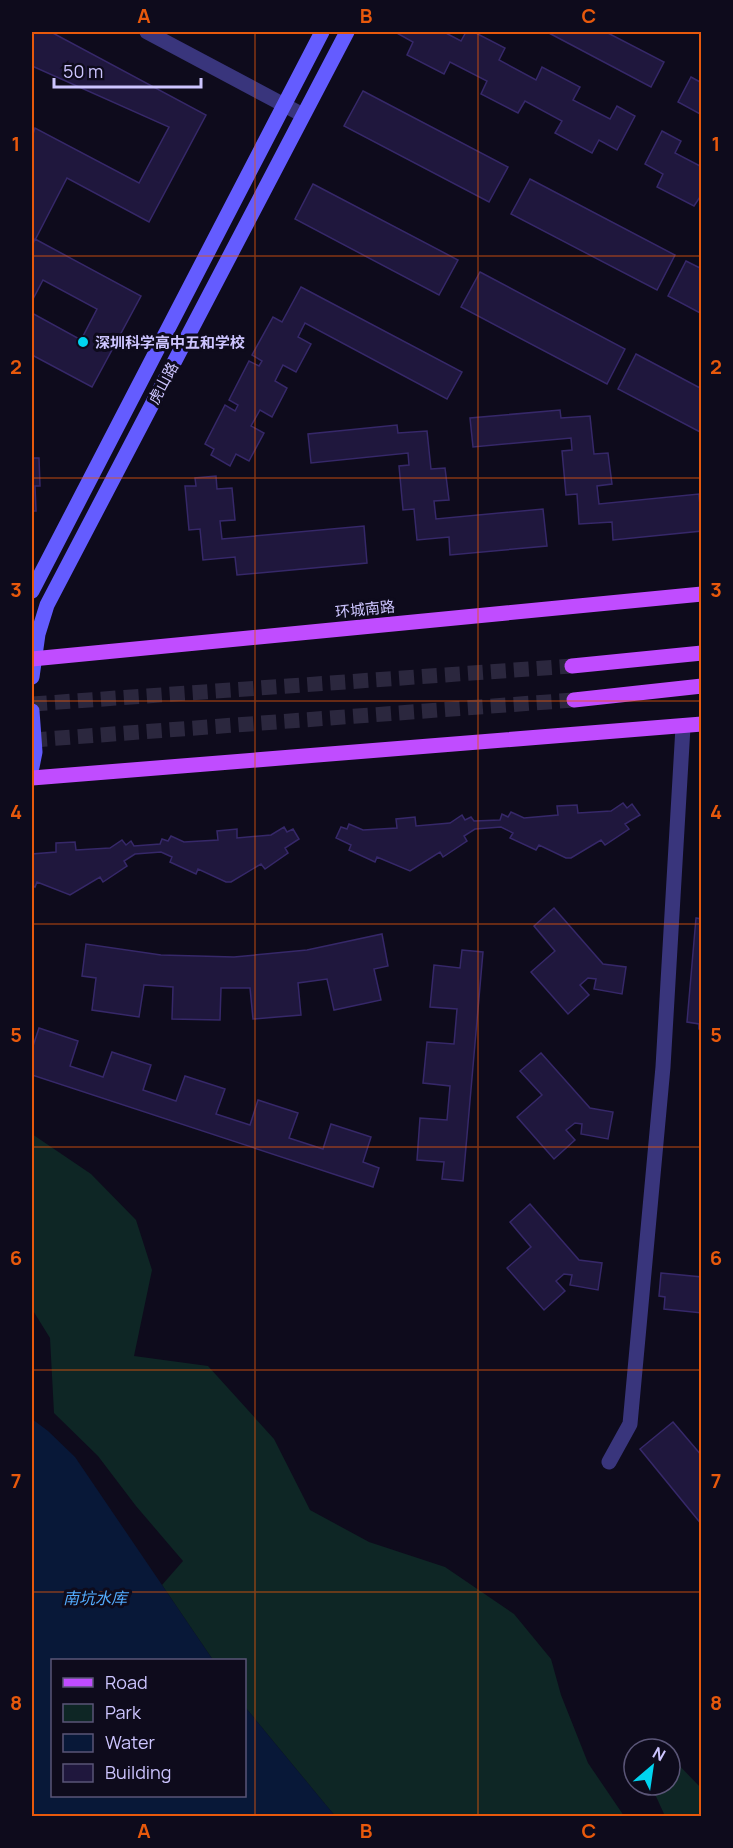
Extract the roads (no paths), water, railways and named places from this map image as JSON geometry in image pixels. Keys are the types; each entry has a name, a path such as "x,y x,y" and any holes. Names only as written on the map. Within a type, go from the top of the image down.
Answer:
{"main road":[{"name":"环城南路","path":"32,659 702,594"},
{"path":"572,666 702,653"},
{"path":"574,700 702,686"},
{"path":"32,778 702,724"}],"street":[{"path":"147,32 303,114"},
{"name":"虎山路","path":"32,591 322,32"},
{"name":"虎山路","path":"32,677 32,659 47,605 347,32"},
{"path":"32,711 35,752 32,767"},
{"path":"609,1462 630,1424 663,1068 683,727"}],"water":[{"name":"南坑水库","path":"32,1419 75,1457 212,1659 51,1659 51,1797 246,1797 246,1708 335,1816 32,1816"}],"tunnel":[{"path":"32,704 572,666"},
{"path":"32,740 574,700"}],"place":[{"name":"深圳科学高中五和学校","path":"83,342"}]}
